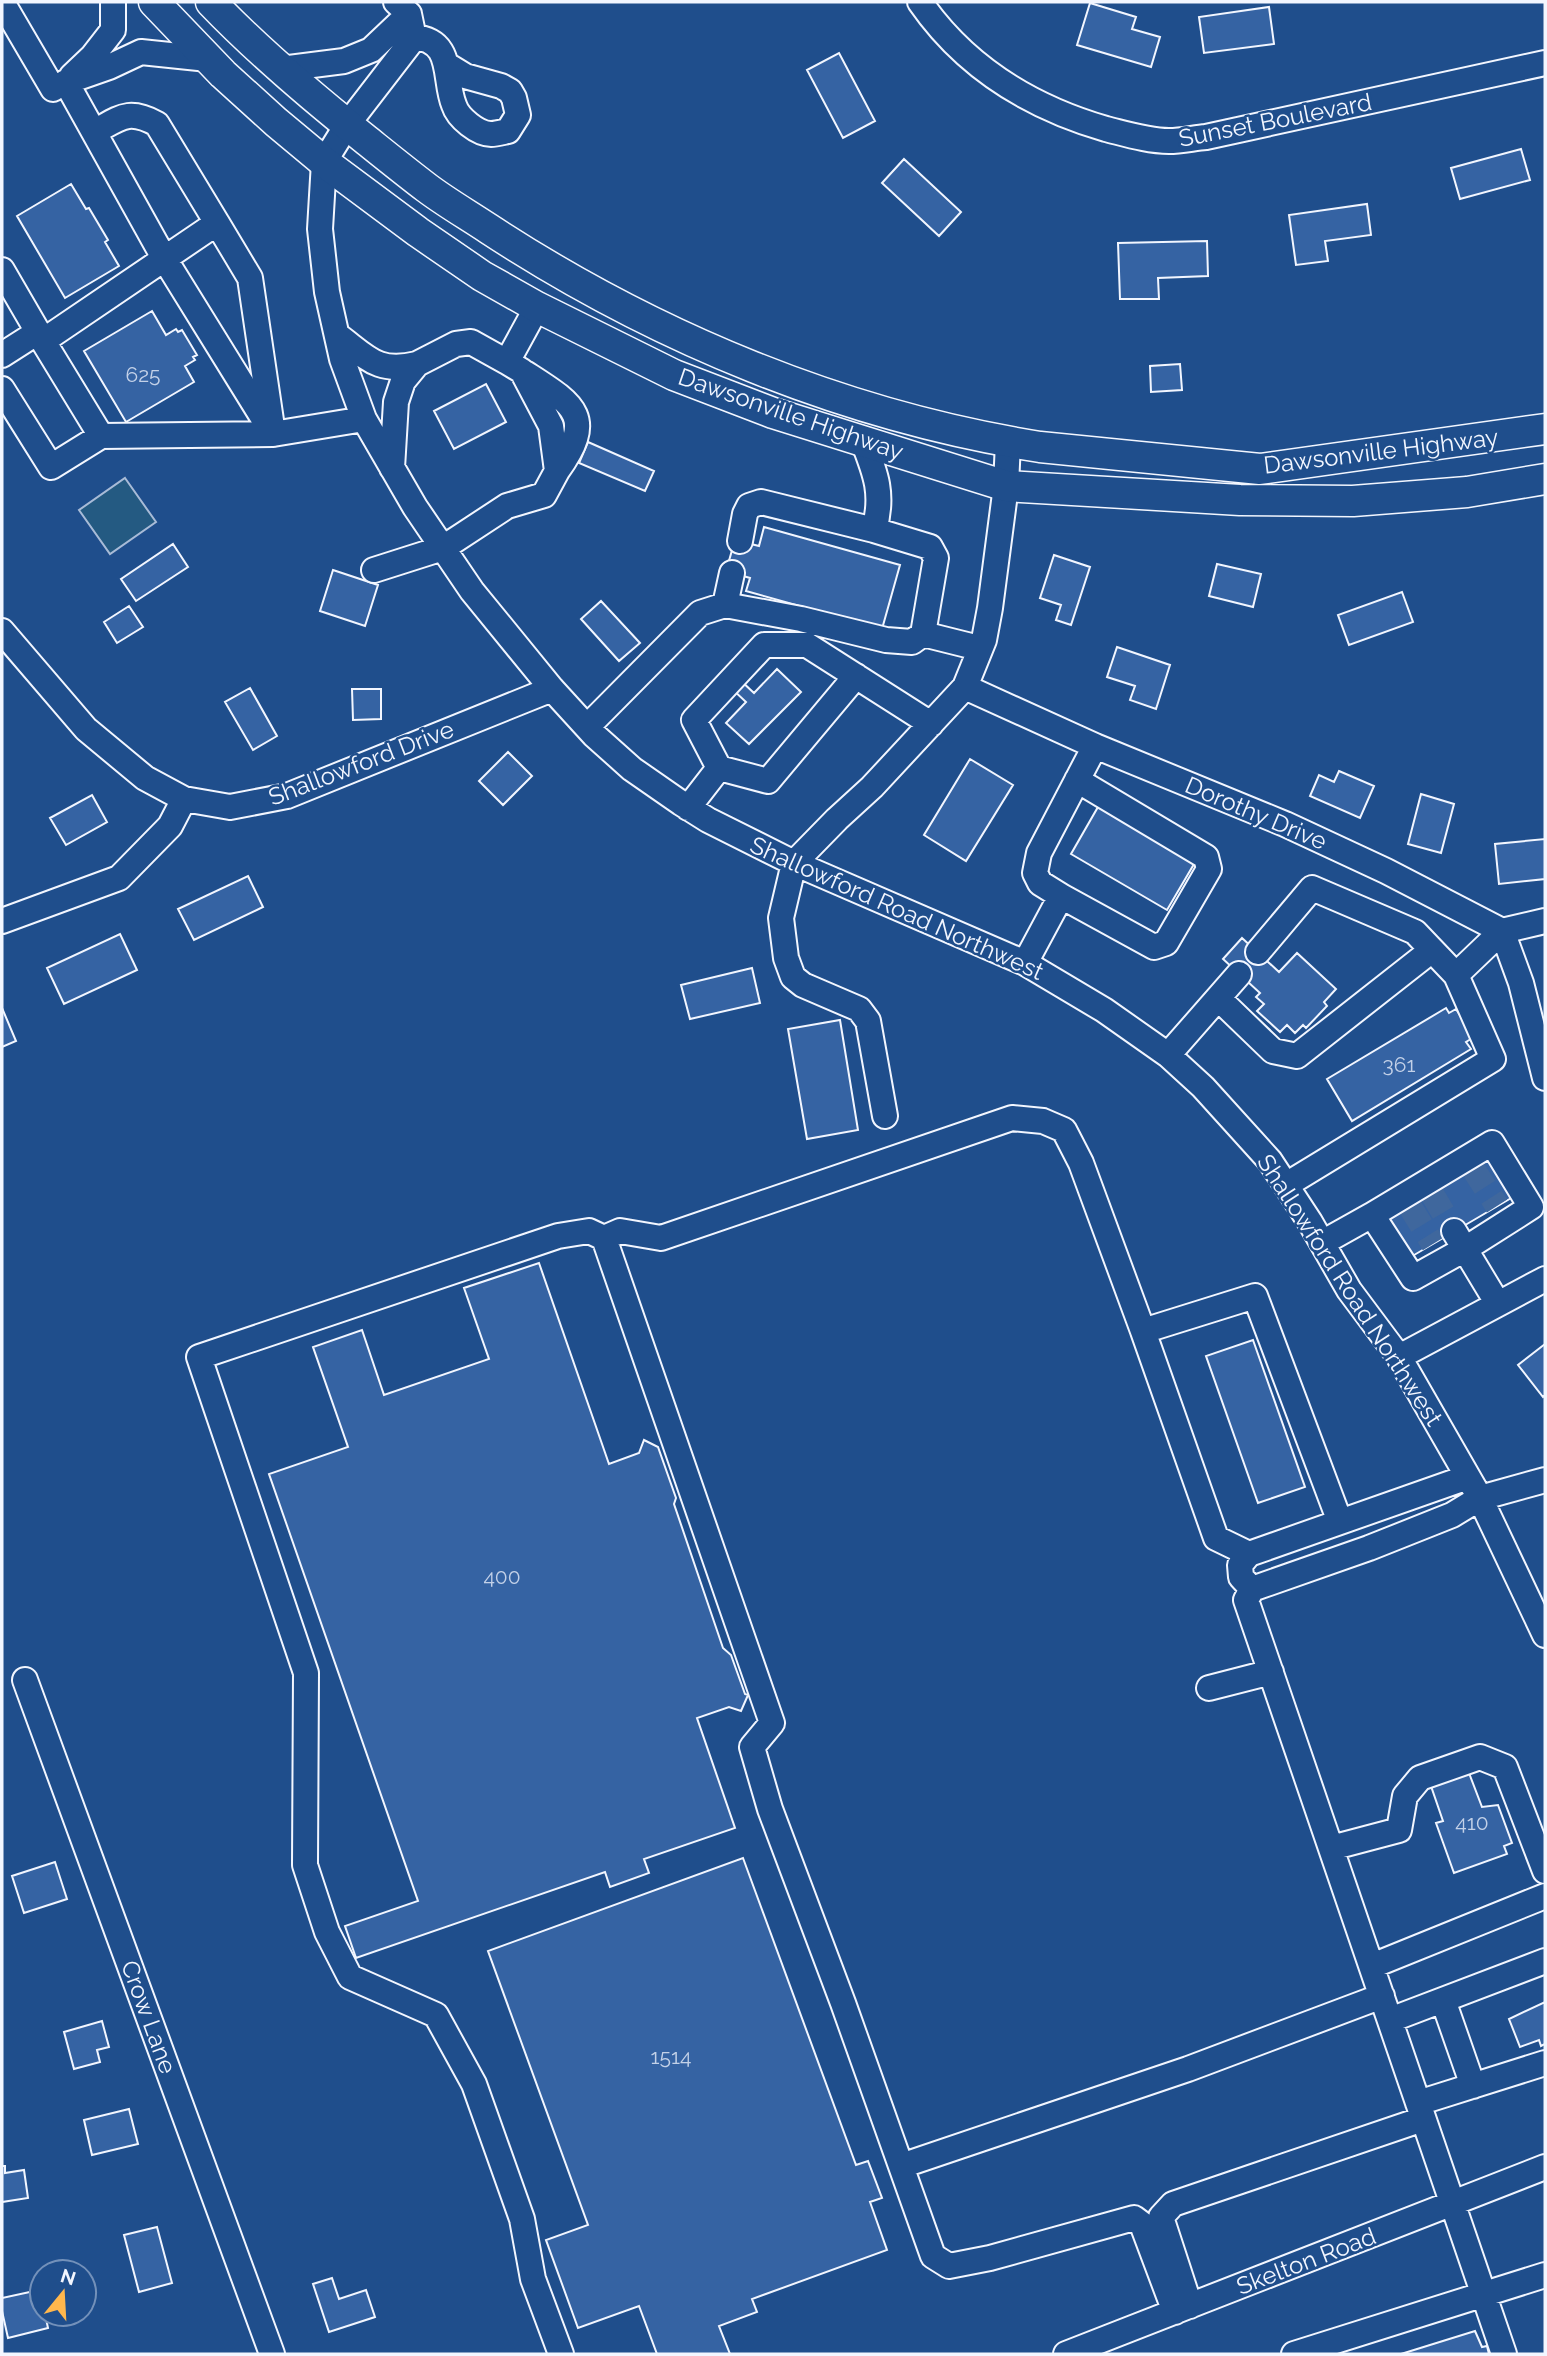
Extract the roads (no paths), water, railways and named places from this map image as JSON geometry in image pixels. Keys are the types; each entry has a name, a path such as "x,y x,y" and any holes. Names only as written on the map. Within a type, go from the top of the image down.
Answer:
{"main road":[{"name":"Dawsonville Highway","path":"153,2 208,59 324,162 482,276 674,375 773,413 1006,486 1042,486 1240,500 1353,501 1467,492 1545,479"},
{"name":"Dawsonville Highway","path":"211,2 281,69 346,125 428,189 520,249 600,296 669,330 783,379 916,420 1008,442 1259,469 1545,429"}],"street":[{"path":"2,2 94,132 164,258 273,435"},
{"path":"60,85 92,57 113,30 113,2"},
{"name":"Sunset Boulevard","path":"920,2 936,25 960,50 986,73 1017,93 1090,124 1132,136 1167,141 1206,137 1545,63"},
{"path":"281,69 344,61 372,50 406,18"},
{"path":"406,18 424,38 435,43 447,65"},
{"path":"324,162 406,18"},
{"path":"60,85 141,52 208,59"},
{"path":"94,132 123,116 141,115 157,124 218,223 250,278 273,435"},
{"name":"Shallowford Road Northwest","path":"324,162 320,229 327,292 342,359 364,419 392,468 472,591 552,688 587,727 632,769 688,808 794,863 1025,962 1104,1010 1168,1055 1203,1087 1270,1161 1349,1290 1399,1357 1474,1488 1545,1635"},
{"path":"2,355 41,337 218,223"},
{"path":"2,270 101,436"},
{"path":"514,366 537,306"},
{"path":"337,335 379,366 398,369 417,364 456,344 471,342 514,366 551,426 557,471 544,495 507,506 443,548 374,570"},
{"path":"392,468 396,402 403,381 417,364"},
{"path":"2,389 51,467 101,436 273,435 364,419"},
{"path":"863,441 879,481 879,513 874,530"},
{"path":"885,1116 868,1021 859,1009 803,985 793,977 786,958 781,918 794,863 872,787 965,687 984,640 990,608 1006,486 1008,442"},
{"path":"587,727 701,613 725,605 801,619 886,640 912,642 923,634 936,558 930,547 761,502 749,506 740,541"},
{"path":"725,605 732,573"},
{"name":"Shallowford Drive","path":"2,631 86,729 145,778 184,799 230,807 287,796 552,688"},
{"path":"923,634 979,648"},
{"path":"856,676 768,780 719,768 694,720 764,645 807,645 931,723"},
{"name":"Dorothy Drive","path":"965,687 1095,746 1285,824 1386,871 1502,931"},
{"path":"1077,779 1206,858 1209,869 1166,943 1154,947 1040,883 1035,873 1039,853 1077,779 1095,746"},
{"path":"688,808 719,768"},
{"path":"2,921 119,878 170,827 184,799"},
{"path":"1258,952 1312,888 1415,932 1456,975 1493,1059 1286,1185"},
{"path":"1025,962 1061,896"},
{"path":"1456,975 1502,931 1545,920"},
{"path":"1502,931 1521,983 1545,1078"},
{"path":"1219,999 1273,1051 1297,1056 1433,950"},
{"path":"1168,1055 1239,974"},
{"path":"604,1238 620,1231 661,1238 1012,1118 1043,1121 1064,1130 1080,1163 1143,1331 1216,1538 1249,1554"},
{"path":"1322,1243 1371,1215 1406,1201 1469,1163 1492,1143 1531,1207 1502,1214 1449,1246 1413,1278 1371,1215"},
{"path":"561,2354 533,2279 522,2219 474,2084 436,2015 350,1977 327,1932 305,1865 306,1673 199,1357 558,1236 589,1231 604,1238 772,1723 752,1747 770,1809 843,2003 933,2256 949,2266 990,2258 1135,2218 1421,2111 1474,2086 1545,2063"},
{"path":"1449,1246 1498,1304"},
{"path":"1399,1357 1545,1279"},
{"path":"1143,1331 1255,1296 1340,1522"},
{"path":"1252,1589 1241,1577 1240,1565 1249,1554 1340,1522 1474,1488 1545,1480"},
{"path":"1474,1488 1440,1520 1252,1589 1246,1600 1504,2354"},
{"path":"1209,1688 1271,1672"},
{"name":"Crow Lane","path":"25,1680 272,2354"},
{"path":"1331,1848 1399,1830 1405,1796 1420,1778 1480,1757 1505,1768 1545,1871"},
{"path":"1372,1966 1545,1896"},
{"path":"1390,2020 1545,1961"},
{"path":"901,2166 1188,2069 1382,1996"},
{"path":"1443,2000 1474,2086"},
{"name":"Skelton Road","path":"1066,2354 1545,2167"},
{"path":"1172,2204 1161,2217 1183,2309"},
{"path":"1135,2218 1142,2224 1183,2309"},
{"path":"1294,2354 1545,2275"}],"tunnel":[{"path":"1472,1167 1497,1206"},
{"path":"1431,1192 1454,1231"},
{"path":"1409,1205 1433,1244"}]}
